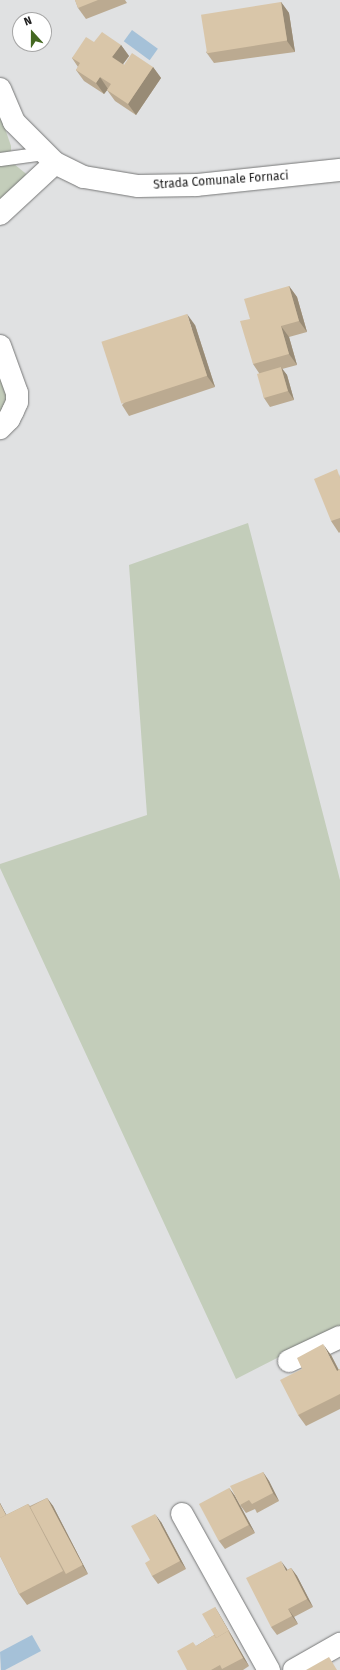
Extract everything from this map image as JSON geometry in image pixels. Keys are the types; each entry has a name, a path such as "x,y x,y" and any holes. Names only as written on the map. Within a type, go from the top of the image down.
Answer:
{"street":[{"name":"Strada Comunale Fornaci","path":"0,89 14,122 49,158 84,177 138,186 197,185 340,170"},
{"path":"0,214 49,158"},
{"path":"0,346 17,393 17,402 13,411 9,419 0,428"},
{"path":"289,1361 340,1337"},
{"path":"182,1514 269,1670"},
{"path":"294,1670 340,1644"}],"lane":[{"path":"0,159 49,158"}],"green space":[{"path":"0,114 11,146 11,153 0,154"},
{"path":"14,164 30,177 0,205 0,166"},
{"path":"0,363 10,388 0,420"},
{"path":"248,523 340,880 340,1326 236,1379 0,868 0,864 147,815 129,565"}],"water":[{"path":"132,30 158,49 150,60 124,41"},
{"path":"32,1635 41,1651 5,1670 1,1670 0,1652"}],"building":[{"path":"75,0 98,0 78,8"},
{"path":"281,2 287,41 207,53 201,15"},
{"path":"102,32 121,45 112,57 124,65 132,53 153,67 128,104 107,90 111,84 100,77 96,83 76,70 80,63 72,58 86,37 94,42"},
{"path":"289,286 299,321 281,326 289,354 253,364 240,321 250,319 244,299"},
{"path":"187,314 207,376 121,404 101,342"},
{"path":"281,367 288,391 264,398 257,374"},
{"path":"337,469 340,478 340,518 331,521 314,479"},
{"path":"323,1344 337,1371 340,1369 340,1394 298,1415 280,1380 302,1369 297,1358"},
{"path":"263,1472 273,1493 252,1504 249,1500 240,1505 230,1486"},
{"path":"229,1488 249,1525 219,1541 199,1504"},
{"path":"47,1498 83,1565 66,1574 30,1507"},
{"path":"0,1504 6,1515 0,1518"},
{"path":"28,1504 63,1571 19,1594 0,1556 0,1518"},
{"path":"155,1514 180,1561 152,1576 145,1563 150,1560 131,1526"},
{"path":"281,1561 286,1571 291,1568 307,1599 288,1609 292,1616 271,1627 246,1578"},
{"path":"215,1607 231,1635 228,1631 216,1638 202,1614"},
{"path":"228,1631 243,1658 222,1669 220,1665 211,1670 187,1670 177,1651 193,1642 196,1646 214,1635 216,1638"},
{"path":"329,1657 337,1670 306,1670"}]}
